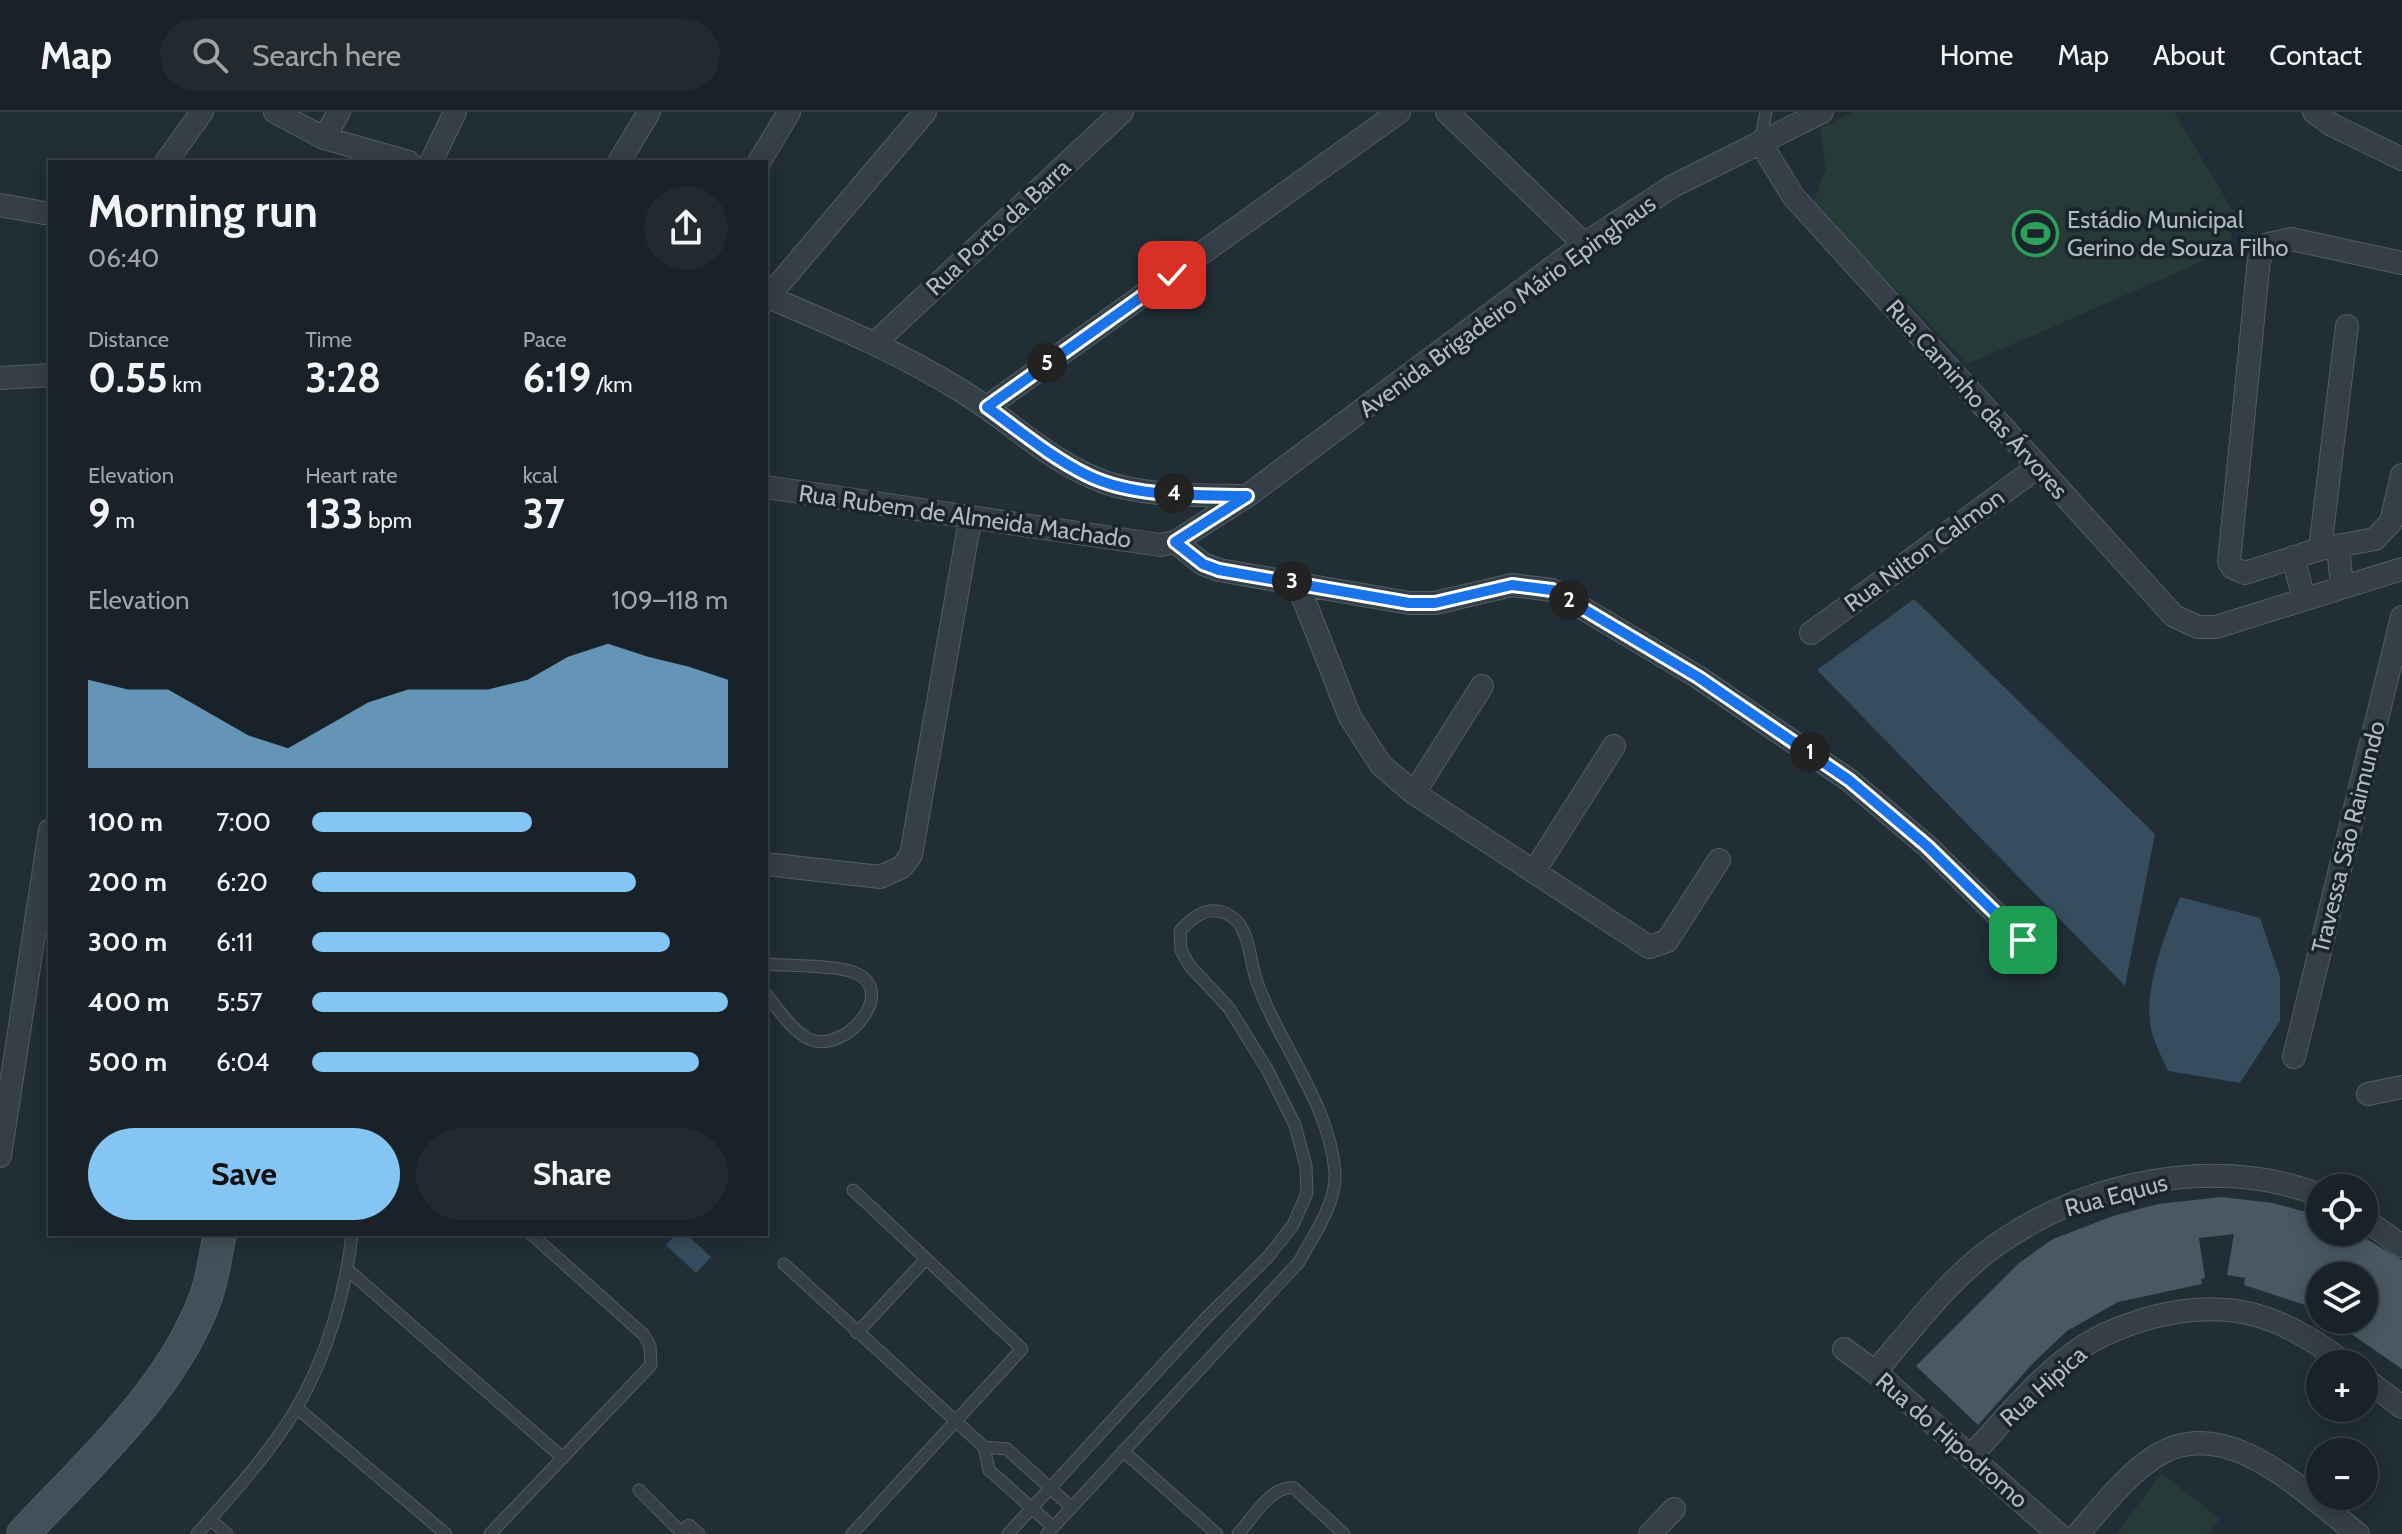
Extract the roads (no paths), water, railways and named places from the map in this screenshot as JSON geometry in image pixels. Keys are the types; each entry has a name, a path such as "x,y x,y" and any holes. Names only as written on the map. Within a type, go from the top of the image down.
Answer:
{"street":[{"path":"167,160 202,112"},
{"path":"275,112 324,138 402,160"},
{"path":"324,138 339,112"},
{"path":"432,160 455,112"},
{"path":"620,160 649,112"},
{"path":"760,160 789,112"},
{"path":"768,296 925,112"},
{"name":"Rua Porto da Barra","path":"875,343 1122,112"},
{"path":"987,407 1399,112"},
{"path":"1447,112 1584,244"},
{"name":"Avenida Brigadeiro Mário Epinghaus","path":"1247,496 1584,244 1673,186 1822,112"},
{"path":"2314,112 2332,125 2402,159"},
{"name":"Rua Caminho das Árvores","path":"1760,142 1793,196 2174,616 2198,627 2216,627 2304,599"},
{"path":"0,205 48,214"},
{"path":"2402,263 2291,239 2269,244 2259,259 2229,562 2239,572 2245,573 2293,557 2369,542 2383,533 2391,522 2402,475"},
{"path":"768,297 875,343 987,407 1046,451 1109,483 1137,490 1247,496"},
{"path":"2342,586 2329,548 2347,326"},
{"path":"0,378 48,375"},
{"name":"Rua Nilton Calmon","path":"1811,633 2038,467"},
{"name":"Rua Rubem de Almeida Machado","path":"768,487 970,520 1160,545 1175,542"},
{"path":"1247,496 1175,542 1211,567 1409,603 1435,603 1512,585 1552,590 1723,693 1849,780 1927,846 2023,940"},
{"path":"768,864 880,877 902,867 911,855 970,520"},
{"path":"2293,557 2304,599 2402,569"},
{"path":"1297,582 1350,717 1381,765 1414,793 1649,947 1657,947 1667,941 1719,860"},
{"name":"Travessa São Raimundo","path":"2294,1057 2402,617"},
{"path":"1414,793 1482,686"},
{"path":"1535,870 1614,746"},
{"path":"0,1156 48,843"},
{"path":"2368,1094 2402,1087"},
{"name":"Rua Equus","path":"1875,1372 1963,1274 2001,1241 2052,1213 2103,1194 2168,1179 2228,1174 2283,1180 2306,1189"},
{"path":"2378,1229 2402,1246"},
{"path":"23,1534 101,1450 177,1356 205,1299 220,1236"},
{"name":"Rua Hipica","path":"1972,1455 2020,1401 2071,1355 2120,1326 2179,1311 2225,1307 2263,1316 2328,1350"},
{"name":"Rua do Hipodromo","path":"1844,1349 1972,1455 2058,1534"},
{"path":"2378,1389 2402,1407"},
{"path":"2078,1534 2116,1491 2155,1456 2181,1444 2203,1441 2231,1448 2263,1463 2358,1534"},
{"path":"1650,1534 1674,1509"}],"lane":[{"path":"1760,142 1766,112"},
{"path":"784,1264 984,1447 989,1470 1032,1509 1050,1531 1299,1262 1325,1217 1335,1174 1318,1105 1259,988 1244,933 1235,918 1217,910 1193,915 1180,931 1181,950 1189,965 1229,1008 1267,1069 1295,1125 1306,1166 1307,1193 1293,1225 1268,1257 1206,1318 1032,1509 1008,1534"},
{"path":"768,964 853,972 866,981 871,1004 864,1018 852,1029 827,1042 817,1042 804,1036 768,996"},
{"path":"852,1534 1022,1349 853,1190"},
{"path":"197,1534 297,1408 334,1316 348,1270 352,1236"},
{"path":"490,1534 651,1365 652,1355 644,1335 533,1236"},
{"path":"857,1333 926,1259"},
{"path":"348,1270 563,1458"},
{"path":"297,1408 446,1534"},
{"path":"984,1447 1007,1449 1071,1507"},
{"path":"1123,1451 1217,1534"},
{"path":"1238,1534 1275,1493 1287,1487 1294,1488 1344,1534"},
{"path":"639,1490 681,1532 689,1525 699,1534"},
{"path":"210,1519 227,1534"}],"water":[{"path":"1914,599 2155,834 2125,986 1817,670"},
{"path":"2180,897 2260,918 2280,977 2280,1021 2240,1083 2168,1071 2153,1036 2150,1020 2152,984 2161,947"},
{"path":"674,1236 688,1236 711,1257 696,1273 666,1245"}],"place":[{"name":"Estádio Municipal Gerino de Souza Filho","path":"2036,233"}]}
